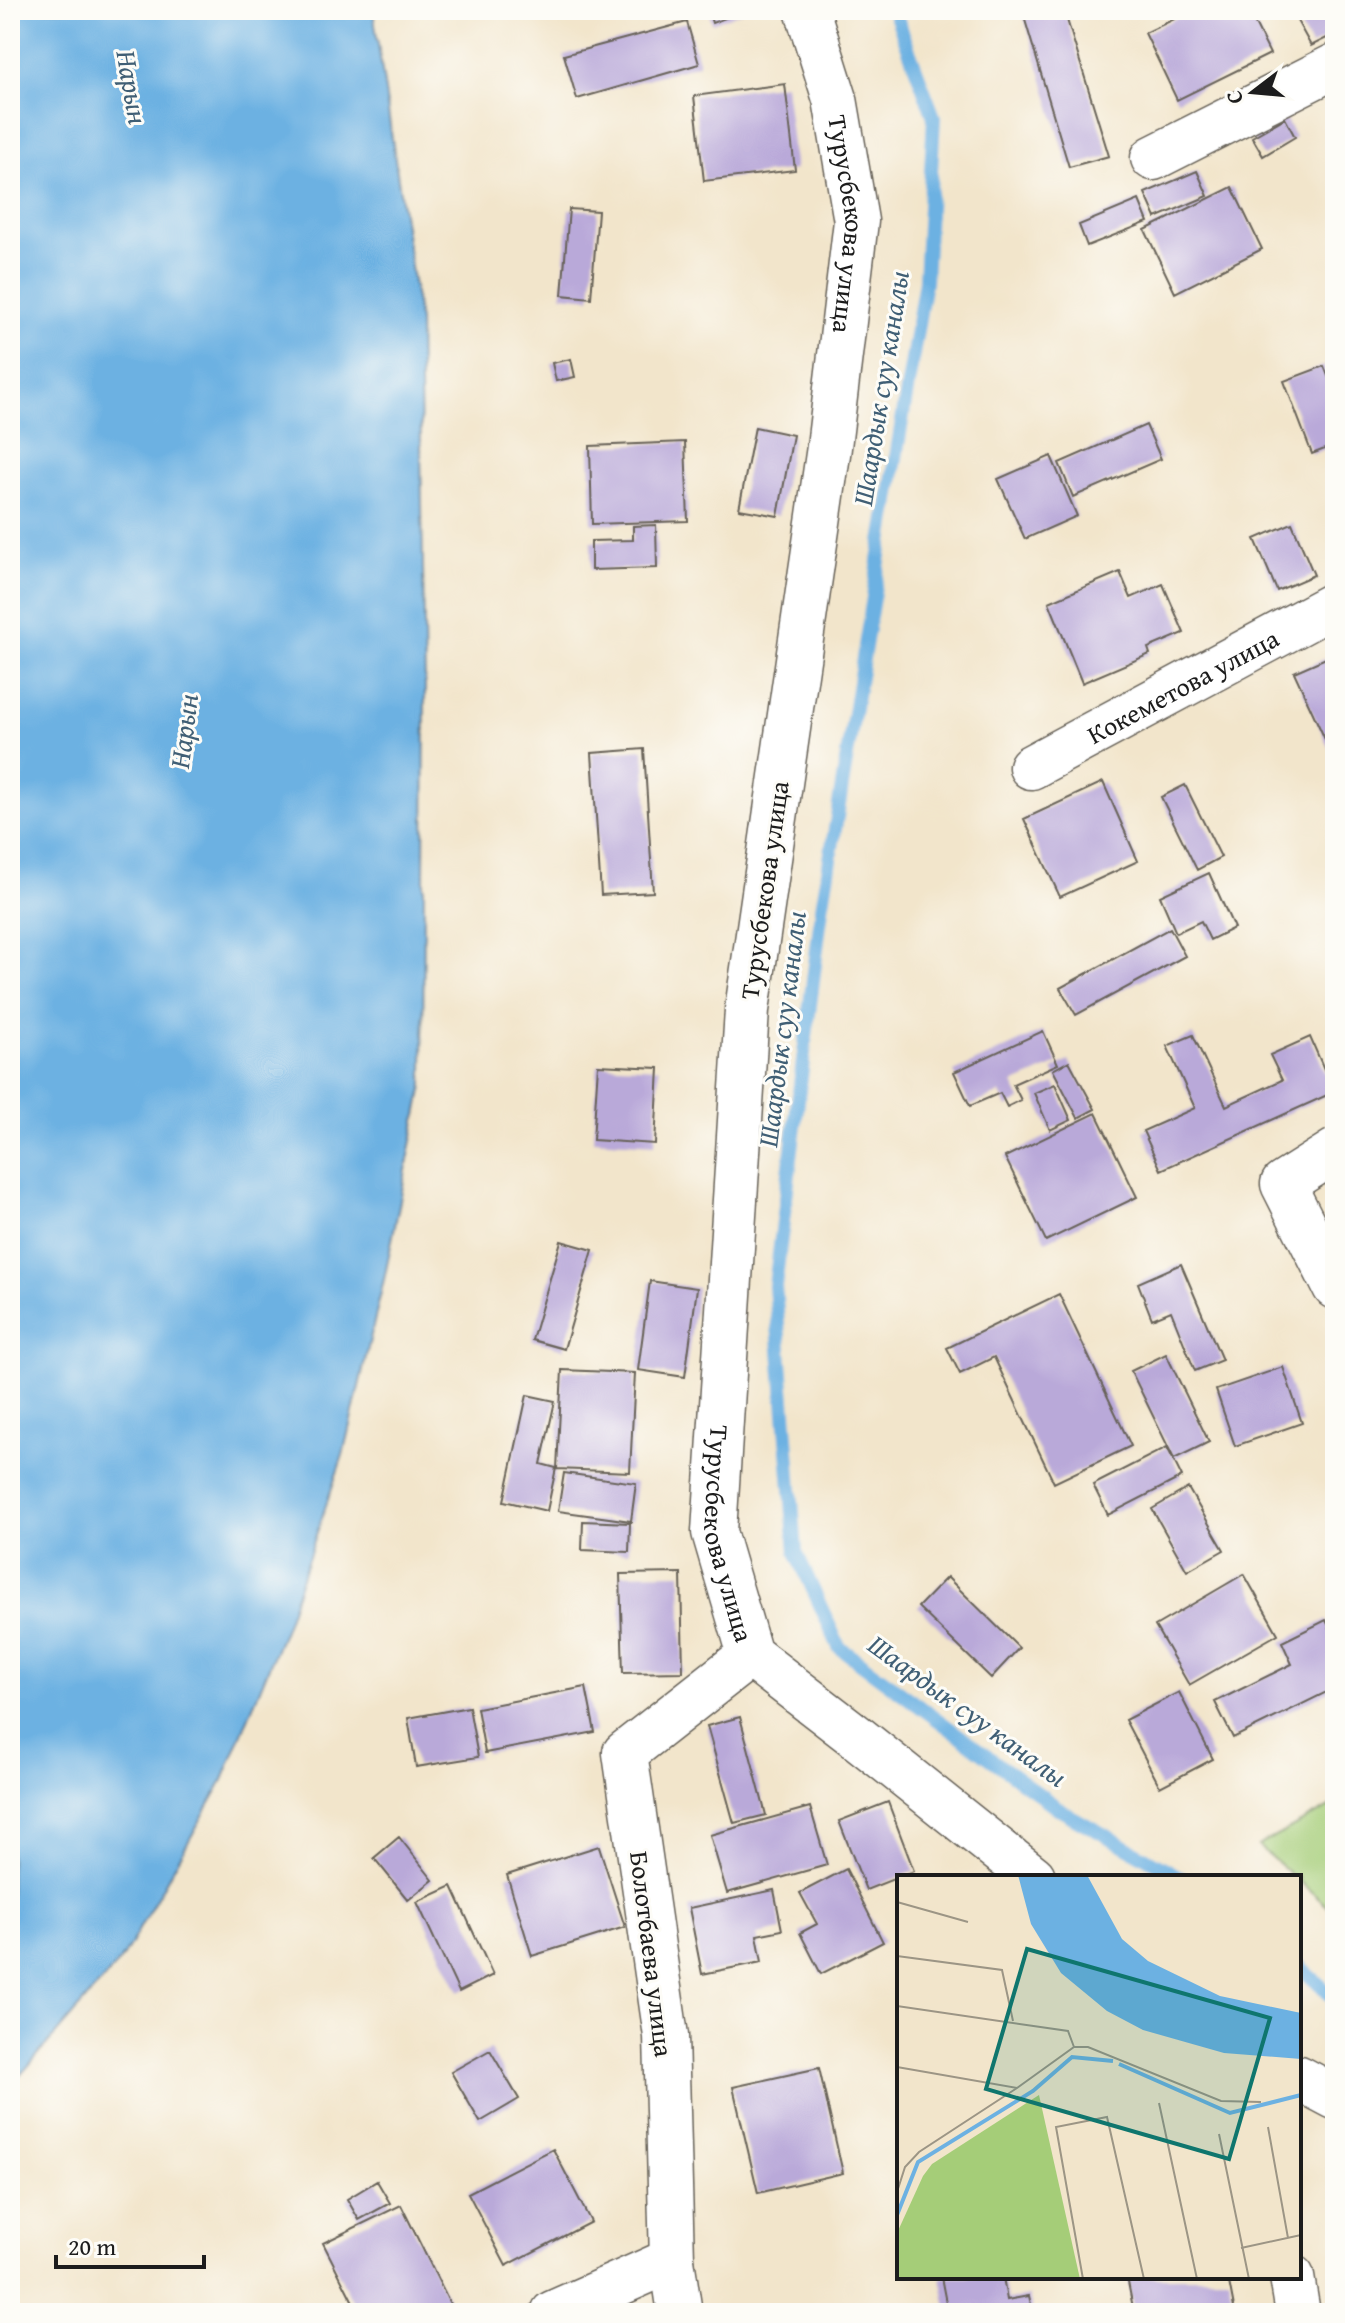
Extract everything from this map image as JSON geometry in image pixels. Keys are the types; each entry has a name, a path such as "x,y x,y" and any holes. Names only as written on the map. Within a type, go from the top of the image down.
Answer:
{"street":[{"name":"Турусбекова улица","path":"807,10 835,99 856,221 829,447 747,1010 714,1532 750,1655 1030,1875"},
{"path":"1153,158 1335,66"},
{"name":"Кокеметова улица","path":"1031,767 1335,604"},
{"path":"1335,1151 1283,1184 1335,1287"},
{"name":"Болотбаева улица","path":"680,2313 672,2260 666,2036 625,1753 750,1655"},
{"path":"1301,2079 1335,2097"},
{"path":"553,2313 672,2260"},
{"path":"1292,2279 1298,2313"}],"green space":[{"path":"1335,1804 1335,1913 1301,1883 1301,1875 1292,1875 1258,1846"}],"water":[{"name":"Нарын","path":"10,10 373,10 419,321 425,686 423,1086 385,1275 343,1455 284,1630 223,1780 124,1956 10,2087"}],"building":[{"path":"708,10 747,10 712,23"},
{"path":"1022,10 1064,10 1109,156 1069,167"},
{"path":"1193,10 1248,10 1270,54 1177,100 1145,33"},
{"path":"1291,10 1335,10 1335,34 1311,46"},
{"path":"687,22 699,64 577,99 564,55"},
{"path":"785,84 795,170 704,181 694,96"},
{"path":"1285,118 1295,137 1263,156 1252,137"},
{"path":"1197,171 1208,196 1156,218 1145,193"},
{"path":"1232,187 1262,249 1175,293 1145,230"},
{"path":"1139,200 1148,222 1087,246 1079,225"},
{"path":"569,209 598,211 591,298 562,295"},
{"path":"571,359 575,377 556,381 552,363"},
{"path":"1324,366 1332,386 1335,385 1335,445 1312,454 1284,381"},
{"path":"1146,425 1161,459 1073,497 1059,463"},
{"path":"755,427 793,435 778,516 739,509"},
{"path":"685,442 688,521 592,524 590,446"},
{"path":"1051,456 1077,516 1025,539 998,479"},
{"path":"1292,523 1314,575 1277,591 1255,539"},
{"path":"656,525 657,568 591,570 591,541 633,540 633,526"},
{"path":"1120,572 1131,598 1163,584 1184,633 1148,648 1150,654 1082,683 1049,602"},
{"path":"1335,654 1335,761 1294,672"},
{"path":"644,749 653,892 601,895 592,753"},
{"path":"1103,782 1138,861 1060,897 1024,819"},
{"path":"1185,785 1221,857 1197,870 1161,797"},
{"path":"1209,873 1234,928 1210,940 1201,921 1176,933 1160,896"},
{"path":"1170,928 1185,956 1076,1015 1060,988"},
{"path":"1043,1031 1058,1064 1013,1084 1021,1100 1007,1107 1000,1093 970,1106 954,1072"},
{"path":"1193,1035 1226,1106 1282,1080 1270,1055 1310,1037 1334,1092 1161,1170 1143,1131 1195,1108 1167,1046"},
{"path":"1069,1061 1095,1109 1078,1118 1053,1070"},
{"path":"598,1065 659,1068 655,1144 593,1140"},
{"path":"1055,1084 1071,1120 1050,1130 1034,1093"},
{"path":"1096,1113 1137,1197 1046,1241 1005,1157"},
{"path":"561,1241 593,1250 564,1349 532,1340"},
{"path":"1181,1264 1222,1360 1195,1371 1171,1311 1152,1319 1138,1283"},
{"path":"650,1281 697,1288 685,1377 638,1370"},
{"path":"1059,1294 1131,1446 1054,1483 994,1357 960,1374 947,1348"},
{"path":"1166,1354 1209,1442 1174,1459 1131,1371"},
{"path":"1283,1367 1302,1423 1235,1446 1216,1390"},
{"path":"562,1370 635,1373 630,1472 557,1469"},
{"path":"527,1395 555,1401 541,1464 556,1468 547,1511 504,1501"},
{"path":"1167,1447 1182,1477 1108,1515 1093,1485"},
{"path":"564,1473 636,1483 631,1521 558,1511"},
{"path":"1188,1488 1224,1550 1187,1571 1152,1509"},
{"path":"583,1521 630,1523 629,1552 582,1550"},
{"path":"681,1573 683,1672 623,1673 620,1574"},
{"path":"1244,1574 1278,1634 1189,1685 1155,1626"},
{"path":"947,1577 1019,1648 991,1678 918,1607"},
{"path":"1326,1620 1335,1639 1335,1688 1233,1738 1215,1702 1292,1664 1282,1642"},
{"path":"586,1687 595,1732 485,1753 477,1708"},
{"path":"1179,1692 1213,1759 1160,1787 1125,1720"},
{"path":"469,1707 478,1757 416,1767 408,1718"},
{"path":"740,1717 766,1815 734,1823 707,1726"},
{"path":"888,1802 914,1871 897,1875 897,1878 866,1890 839,1821"},
{"path":"810,1807 827,1865 727,1893 710,1835"},
{"path":"399,1837 433,1880 408,1900 374,1858"},
{"path":"599,1846 625,1927 532,1956 507,1875"},
{"path":"846,1869 883,1942 821,1974 800,1933 817,1924 800,1893"},
{"path":"452,1886 493,1975 459,1992 417,1902"},
{"path":"774,1890 782,1930 757,1935 762,1962 702,1974 689,1908"},
{"path":"490,2050 519,2099 480,2122 451,2072"},
{"path":"819,2068 843,2173 758,2193 733,2087"},
{"path":"553,2149 591,2222 506,2266 468,2193"},
{"path":"377,2181 390,2203 359,2220 347,2199"},
{"path":"401,2205 454,2312 350,2313 355,2306 323,2243"},
{"path":"941,2279 1003,2279 1007,2300 1029,2296 1033,2313 948,2313"},
{"path":"1127,2279 1228,2279 1235,2313 1134,2313"}],"waterway":[{"name":"Шаардык суу каналы","path":"894,10 934,117 925,281 822,908 775,1286 796,1552 839,1647 1062,1811 1176,1875"},
{"name":"Шаардык суу каналы","path":"1301,1968 1335,1999"}]}
